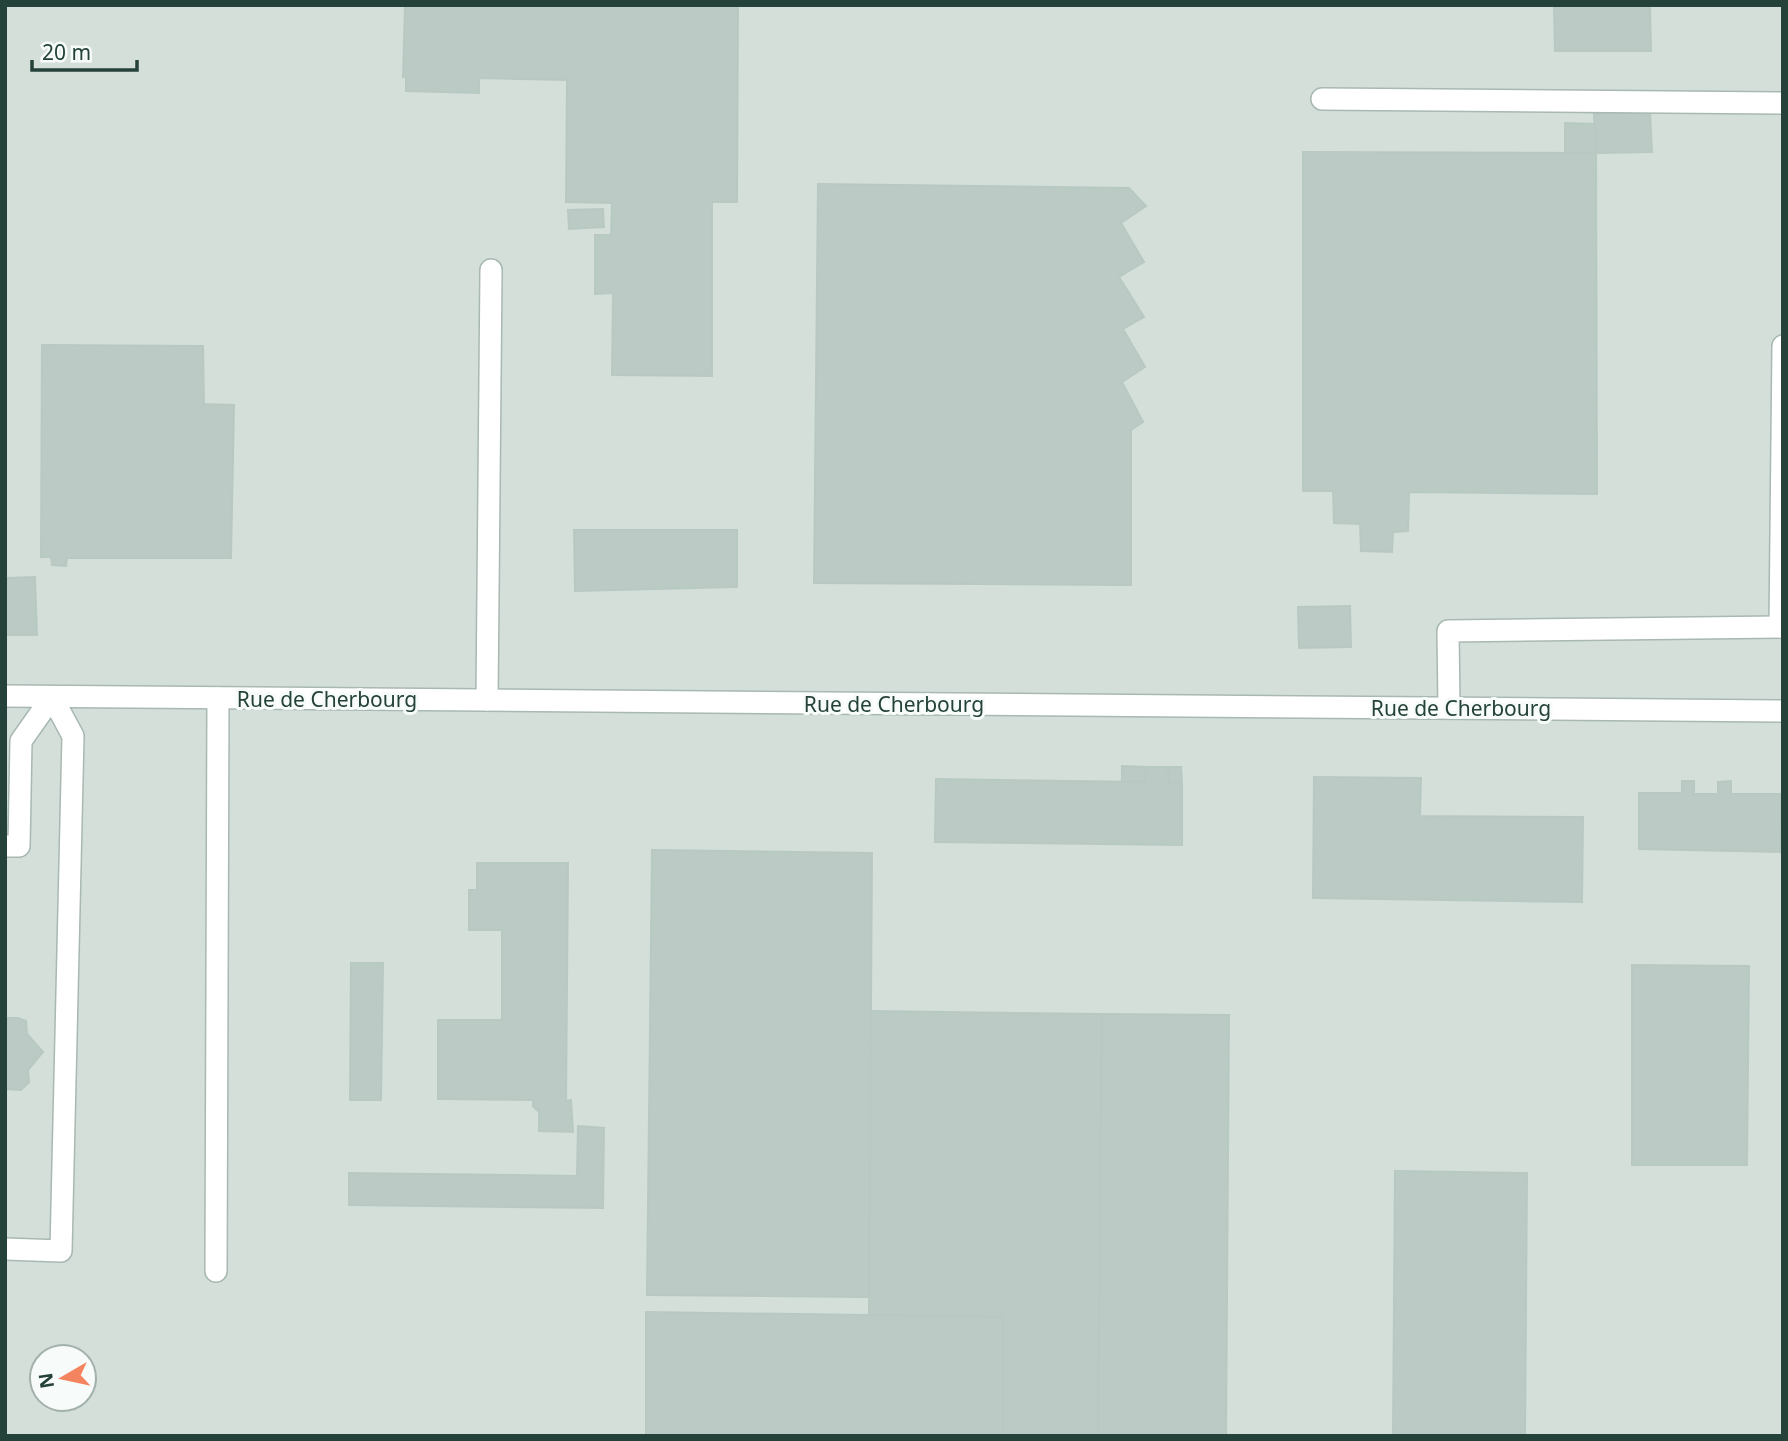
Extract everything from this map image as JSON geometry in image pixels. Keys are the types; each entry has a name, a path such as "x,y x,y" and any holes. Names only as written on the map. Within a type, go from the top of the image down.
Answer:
{"street":[{"path":"1322,99 1783,103"},
{"path":"487,700 491,270"},
{"path":"1449,708 1448,631 1782,627 1783,346"},
{"name":"Rue de Cherbourg","path":"5,696 1783,711"},
{"path":"5,846 19,845 21,741 52,696 73,736 61,1251 5,1249"},
{"path":"216,1271 218,698"}],"shaded area":[{"path":"5,5 1783,5 1783,1436 5,1436"}],"building":[{"path":"405,5 738,5 737,202 712,202 712,376 612,375 613,293 595,294 595,235 611,235 612,203 566,202 567,80 479,78 479,93 406,91 406,76 403,77"},
{"path":"1390,5 1650,5 1651,51 1555,51 1554,6"},
{"path":"1650,112 1652,152 1596,153 1594,114"},
{"path":"1565,123 1595,124 1596,153 1565,153"},
{"path":"1303,152 1596,153 1597,494 1409,492 1408,531 1393,532 1392,552 1361,551 1360,524 1334,523 1333,491 1303,491"},
{"path":"818,184 1129,188 1146,206 1121,223 1144,262 1119,277 1144,317 1123,329 1145,367 1122,382 1143,422 1131,430 1131,585 814,583"},
{"path":"603,209 604,227 569,229 568,210"},
{"path":"42,345 203,346 204,404 234,405 231,558 67,558 66,566 52,565 51,557 41,557"},
{"path":"574,530 737,530 737,587 575,591"},
{"path":"35,577 37,635 6,635 6,578"},
{"path":"1350,606 1351,647 1299,648 1298,607"},
{"path":"1122,766 1146,767 1145,782 1122,782"},
{"path":"1146,767 1168,767 1169,783 1182,783 1182,845 935,842 936,779 1145,782"},
{"path":"1168,767 1181,767 1182,783 1169,783"},
{"path":"1314,777 1421,778 1420,816 1583,817 1582,902 1313,898"},
{"path":"1682,781 1694,781 1694,794 1718,794 1718,782 1731,781 1731,794 1781,794 1780,852 1639,849 1639,793 1682,793"},
{"path":"652,850 872,853 869,1297 647,1295"},
{"path":"477,863 568,863 566,1101 571,1100 573,1132 539,1131 539,1112 533,1106 533,1100 438,1099 438,1020 502,1020 502,930 469,930 469,890 477,890"},
{"path":"351,963 383,963 381,1100 350,1100"},
{"path":"1632,965 1749,966 1747,1165 1632,1165"},
{"path":"871,1011 1102,1014 1098,1436 1003,1436 1003,1317 869,1315"},
{"path":"1102,1014 1229,1015 1226,1436 1098,1436"},
{"path":"5,1018 26,1021 27,1034 43,1052 28,1070 29,1082 21,1090 5,1089"},
{"path":"578,1126 604,1128 603,1208 349,1205 349,1173 577,1176"},
{"path":"1395,1171 1527,1173 1525,1436 1393,1436"},
{"path":"646,1312 1003,1317 1003,1436 646,1436"}]}
